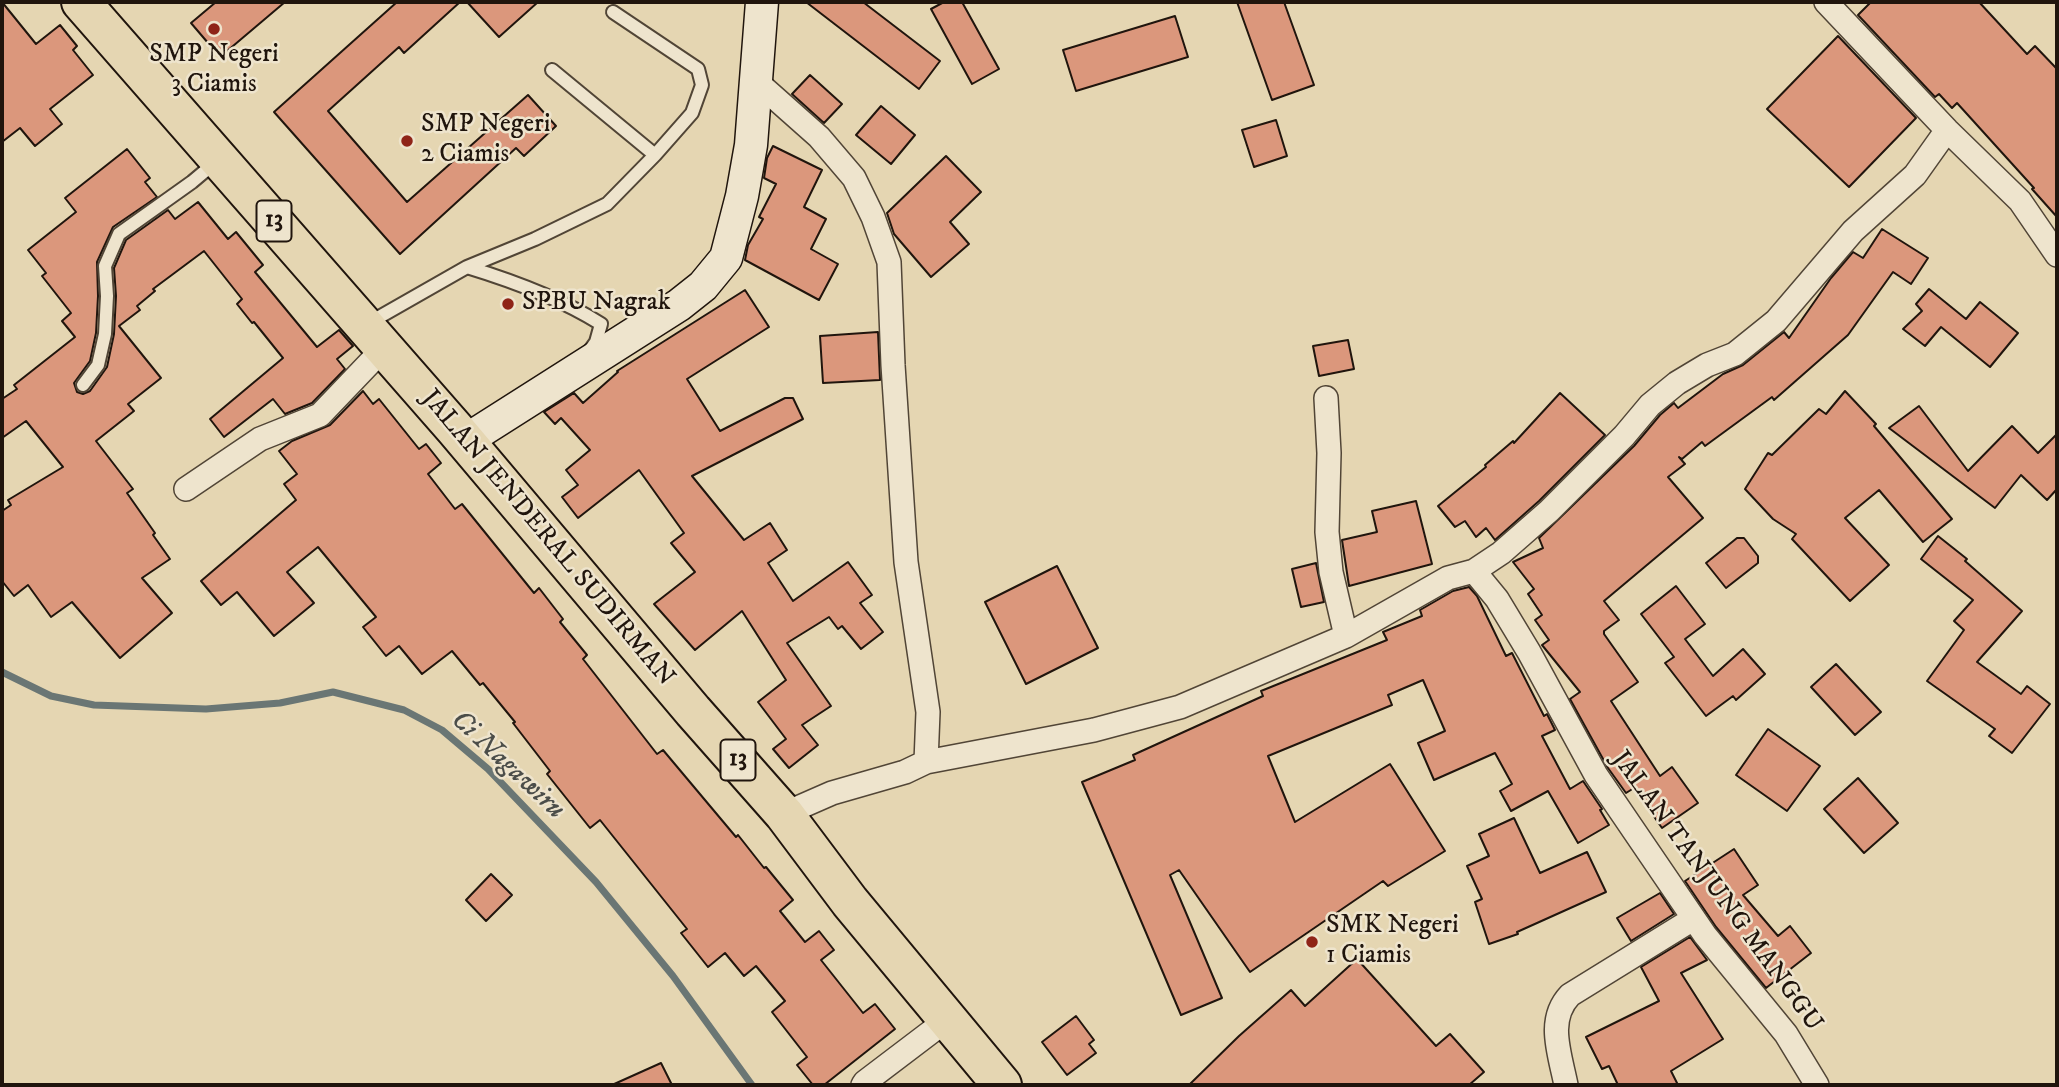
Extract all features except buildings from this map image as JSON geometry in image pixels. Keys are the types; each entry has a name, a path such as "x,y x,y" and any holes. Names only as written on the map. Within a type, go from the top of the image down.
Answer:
{"highway":[{"name":"JALAN JENDERAL SUDIRMAN","path":"81,2 374,337 462,431 693,711 784,814 850,902 1002,1085"}],"street":[{"path":"462,431 679,305 703,286 726,258 742,196 751,145 762,2"},
{"path":"1826,2 1947,130 2020,201 2057,255"},
{"path":"757,82 819,137 854,178 873,217 889,262 892,353 906,562 928,712 926,762"},
{"path":"784,814 832,793 905,772 926,762 1094,730 1180,707 1346,636 1448,578 1474,571 1501,553 1549,511 1624,436 1650,405 1707,365 1735,354 1776,321 1853,231 1915,175 1947,130"},
{"path":"186,489 260,439 320,415 374,337"},
{"path":"1326,398 1329,453 1327,532 1331,572 1346,636"},
{"name":"JALAN TANJUNG MANGGU","path":"1474,571 1489,588 1516,631 1596,775 1693,919 1786,1034 1817,1085"},
{"path":"1566,1085 1555,1021 1561,1004 1570,995 1693,919"},
{"path":"863,1085 948,1019"}],"lane":[{"path":"374,337 467,267 535,239 607,204 692,113 702,85 698,69 613,12"},
{"path":"552,70 655,155"},
{"path":"83,385 98,365 105,334 105,266 119,234 192,182 219,159"},
{"path":"467,267 507,279 586,314 601,324 596,342 570,374 554,377 519,392 498,405"}],"waterway":[{"name":"Ci Nagawiru","path":"2,672 51,696 94,705 206,709 280,703 333,692 404,710 442,730 488,769 596,882 673,976 752,1085"}],"place":[{"name":"SMP Negeri 3 Ciamis","path":"214,29"},
{"name":"SMP Negeri 2 Ciamis","path":"407,141"},
{"name":"SPBU Nagrak","path":"508,304"},
{"name":"SMK Negeri 1 Ciamis","path":"1312,942"}]}
